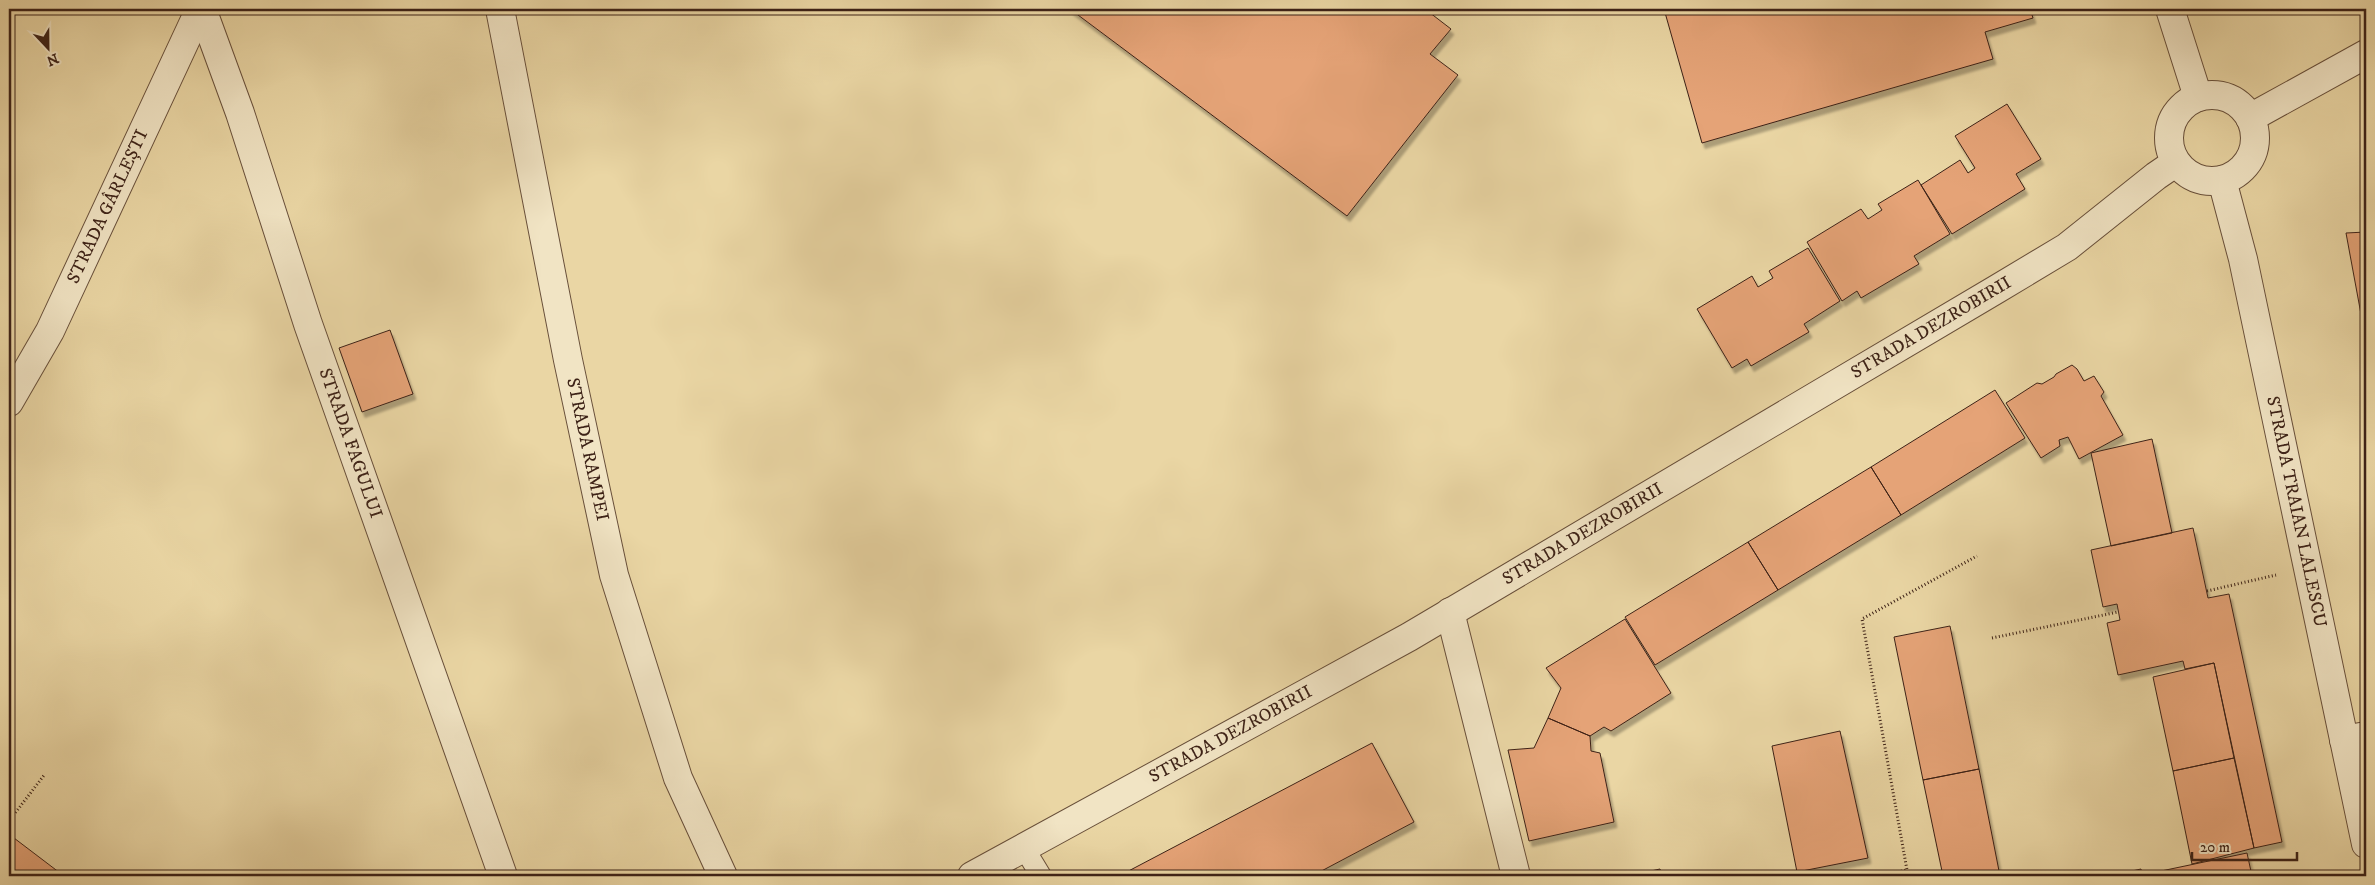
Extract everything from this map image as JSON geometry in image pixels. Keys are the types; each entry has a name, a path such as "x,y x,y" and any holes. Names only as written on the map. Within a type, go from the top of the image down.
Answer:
{"street":[{"name":"STRADA GÂRLEȘTI","path":"9,402 50,331 201,9"},
{"name":"STRADA FAGULUI","path":"201,9 240,113 314,342 503,876"},
{"name":"STRADA RAMPEI","path":"500,9 568,360 614,576 678,778 723,876"},
{"path":"2170,9 2198,98"},
{"path":"2250,118 2366,54"},
{"path":"2218,95 2237,102 2250,118 2255,137 2253,152 2247,163 2237,174 2222,180 2202,180 2186,173 2175,163 2171,154 2168,133 2174,117 2183,105 2198,98 2218,95"},
{"name":"STRADA DEZROBIRII","path":"972,876 1450,612 2067,247 2175,163"},
{"name":"STRADA TRAIAN LALESCU","path":"2222,180 2243,258 2308,567 2355,738 2366,844"},
{"path":"1450,612 1516,876"}],"lane":[{"path":"1024,848 1041,876"}],"path":[{"path":"1877,876 1907,870 1862,619 1977,556"},
{"path":"2206,591 2308,567"},
{"path":"1992,638 2118,612"},
{"path":"9,821 45,774"}],"building":[{"path":"1070,9 1425,9 1451,29 1430,54 1458,75 1347,216"},
{"path":"1664,9 2030,9 2033,18 1985,32 1993,59 1702,143"},
{"path":"2007,104 2041,159 2016,174 2025,189 1952,234 1921,185 1960,160 1968,173 1975,168 1955,136"},
{"path":"1918,180 1950,234 1914,256 1919,264 1861,298 1857,291 1842,301 1807,242 1861,209 1868,219 1882,210 1878,204"},
{"path":"2366,232 2366,325 2363,325 2346,233"},
{"path":"1808,248 1840,301 1804,324 1809,332 1751,366 1747,359 1732,368 1697,309 1752,276 1758,287 1773,278 1769,271"},
{"path":"390,330 413,394 362,412 339,348"},
{"path":"2072,365 2077,369 2084,381 2094,376 2104,392 2101,396 2123,435 2079,459 2068,437 2059,440 2060,446 2041,458 2006,403 2037,383 2042,384"},
{"path":"1995,390 2025,438 1901,515 1871,467"},
{"path":"2152,439 2172,533 2111,546 2091,453"},
{"path":"1871,467 1901,515 1778,590 1748,542"},
{"path":"2193,528 2208,598 2229,594 2282,842 2254,848 2214,663 2185,669 2183,661 2118,675 2107,623 2120,620 2117,604 2103,607 2091,550"},
{"path":"1748,542 1778,590 1655,665 1625,617"},
{"path":"1625,619 1671,693 1611,731 1604,727 1590,736 1548,718 1561,688 1546,668"},
{"path":"1950,626 1979,769 1923,780 1894,637"},
{"path":"2214,663 2234,758 2173,771 2153,677"},
{"path":"1548,718 1590,736 1591,751 1600,753 1614,822 1529,841 1508,750 1534,748"},
{"path":"1840,731 1868,858 1797,872 1772,746"},
{"path":"1372,743 1414,822 1312,876 1119,876"},
{"path":"2234,758 2254,848 2192,864 2173,771"},
{"path":"1979,769 2000,876 1943,876 1923,780"},
{"path":"14,838 64,876 9,876 9,845"},
{"path":"2247,853 2252,876 2109,876 2141,869 2142,875"},
{"path":"1660,869 1662,876 1628,876"}]}
